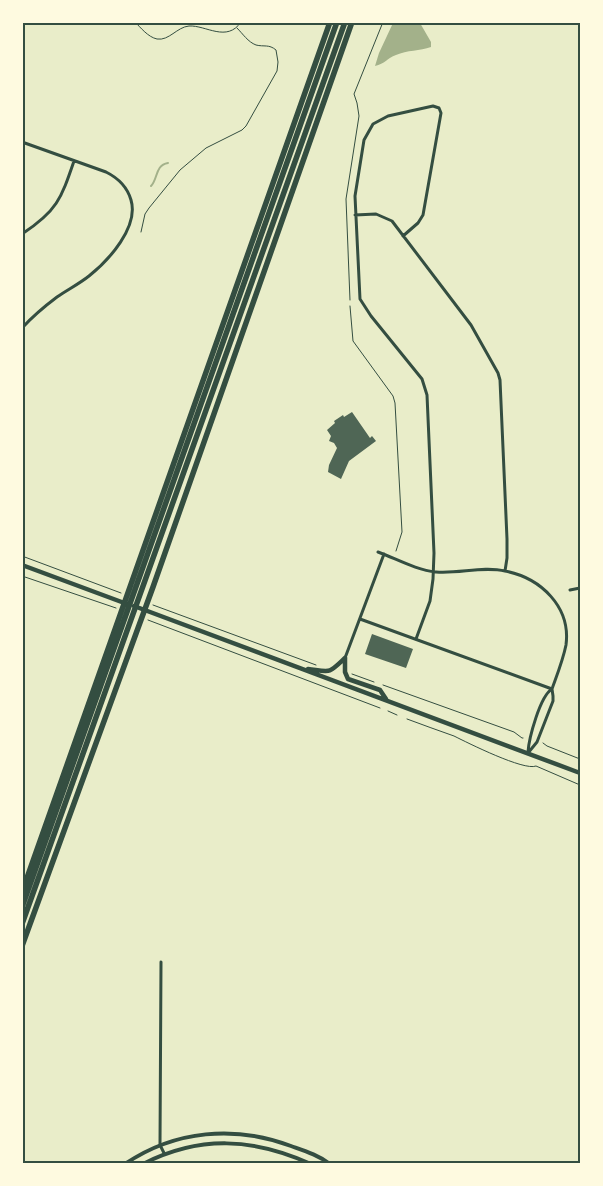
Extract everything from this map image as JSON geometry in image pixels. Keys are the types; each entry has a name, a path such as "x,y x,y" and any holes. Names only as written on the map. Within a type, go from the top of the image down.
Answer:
{"highway":[{"path":"22,892 330,22"},
{"path":"22,906 337,22"},
{"path":"22,924 345,22"},
{"path":"22,946 153,587 352,22"}],"main road":[{"path":"22,565 580,772"},
{"path":"297,667 331,671 346,658"},
{"path":"346,658 345,669 348,679 380,690 386,700"}],"street":[{"path":"403,236 418,223 426,206 441,113 439,108 433,106 426,106 388,116 378,120 368,130 364,140 355,196 360,299 371,316 422,379 425,387 433,531 433,571 430,602 416,639"},
{"path":"22,142 114,176 124,185 130,196 133,209 130,226 125,236 105,261 90,275 48,304 22,328"},
{"path":"22,234 43,220 56,205 64,190 74,161"},
{"path":"355,215 376,214 392,221 472,325 498,373 500,380 507,540 507,558 504,571"},
{"path":"378,552 422,569 433,571 504,571 535,582 553,598 563,616 566,630 566,646 552,689 554,696 537,742 528,753"},
{"path":"346,658 384,554"},
{"path":"570,590 580,588"},
{"path":"360,618 552,689"},
{"path":"528,753 529,739 545,694 552,689"},
{"path":"160,962 160,1145 164,1153"},
{"path":"125,1164 160,1145 185,1136 203,1134 246,1134 284,1143 313,1154 330,1164"},
{"path":"246,1134 246,1144"},
{"path":"143,1164 164,1153 203,1144 246,1144 280,1152 311,1164"}],"path":[{"path":"134,22 154,39 161,39 189,26 220,32 237,28 241,22"},
{"path":"350,300 346,199 359,116 354,94 382,22"},
{"path":"141,232 145,214 176,174 206,148 242,130 275,76 278,62 276,50 269,46 251,42 237,28"},
{"path":"350,306 353,341 393,396 395,402 402,532 396,551"},
{"path":"22,556 100,585"},
{"path":"22,576 95,600"},
{"path":"171,612 296,656 321,667"},
{"path":"166,626 315,685 380,708"},
{"path":"348,672 514,732 523,738"},
{"path":"388,711 397,715"},
{"path":"407,719 454,736 513,762 536,766 580,784"},
{"path":"543,743 580,759"}],"shaded area":[{"path":"393,23 420,23 431,42 431,47 400,53 375,66 379,53"}],"building":[{"path":"352,412 370,438 372,436 376,441 349,461 341,479 328,472 329,465 337,448 334,443 329,441 331,436 327,430 335,423 334,421"},
{"path":"372,634 413,649 406,668 365,654"}],"waterway":[{"path":"151,186 161,166 168,163"}]}
